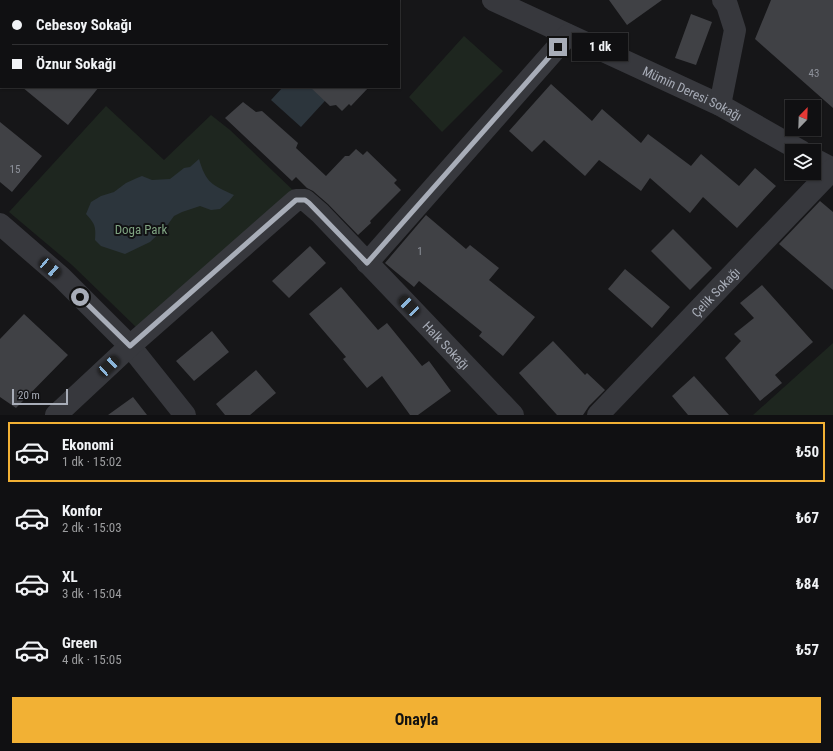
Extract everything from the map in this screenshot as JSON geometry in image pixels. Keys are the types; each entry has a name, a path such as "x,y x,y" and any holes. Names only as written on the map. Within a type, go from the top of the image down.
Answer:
{"street":[{"name":"Mümin Deresi Sokağı","path":"493,0 720,105 789,144"},
{"path":"720,105 735,30 727,5 723,0"},
{"path":"367,263 568,35"},
{"path":"821,163 833,169"},
{"name":"Çelik Sokağı","path":"598,415 833,169"},
{"name":"Halk Sokağı","path":"130,346 296,200 305,200 513,415"},
{"path":"0,224 61,277 130,346 185,415"},
{"path":"56,415 130,346"}],"green space":[{"path":"464,36 503,71 442,132 409,97"},
{"name":"Doga Park","path":"106,106 164,160 211,115 230,130 296,193 137,328 72,265 9,212"},
{"path":"833,343 833,415 753,415"}],"shaded area":[{"path":"282,88 331,88 334,91 301,127 271,100"},
{"path":"199,159 207,178 215,186 234,195 220,209 211,210 200,206 182,212 174,216 166,227 150,242 125,254 101,246 95,240 94,226 86,214 91,202 101,196 114,192 126,183 142,176 152,180 170,179 184,168 190,167"}],"building":[{"path":"609,0 662,0 627,25"},
{"path":"771,0 833,0 833,108 755,39"},
{"path":"691,14 712,22 696,65 675,58"},
{"path":"551,84 592,121 602,109 641,143 648,134 691,166 701,154 739,186 755,168 776,186 737,228 703,197 690,213 650,178 641,191 599,160 585,176 544,140 532,152 509,131"},
{"path":"23,88 98,88 68,125"},
{"path":"311,88 368,88 351,106 349,104 342,111 336,105 330,106"},
{"path":"243,102 256,112 262,111 298,143 296,148 326,176 345,156 349,156 356,149 363,155 367,151 397,180 394,183 401,190 358,235 328,204 313,191 307,188 296,177 292,181 225,118"},
{"path":"0,122 42,156 12,192 0,182"},
{"path":"820,201 833,212 833,290 779,244"},
{"path":"426,215 466,249 470,245 499,268 489,280 535,317 503,356 479,336 482,332 419,281 414,287 385,263"},
{"path":"673,229 712,268 690,290 651,251"},
{"path":"310,246 326,263 289,298 272,281"},
{"path":"625,269 670,307 652,328 608,289"},
{"path":"762,285 813,342 775,375 782,383 760,401 725,358 741,341 734,334 754,318 740,303"},
{"path":"341,287 378,330 387,323 422,366 429,361 451,391 418,415 410,415 382,376 367,388 343,359 346,357 309,314"},
{"path":"24,314 68,355 16,408 0,397 0,339"},
{"path":"212,331 229,352 194,381 176,361"},
{"path":"553,341 585,375 587,373 605,390 589,406 583,415 557,415 519,373"},
{"path":"256,370 276,393 250,415 225,415 216,404"},
{"path":"694,376 729,415 688,415 672,396"},
{"path":"133,397 147,415 108,415"}],"route":[{"path":"80,297 130,346 296,200 305,200 309,203 367,263 558,47"}]}
